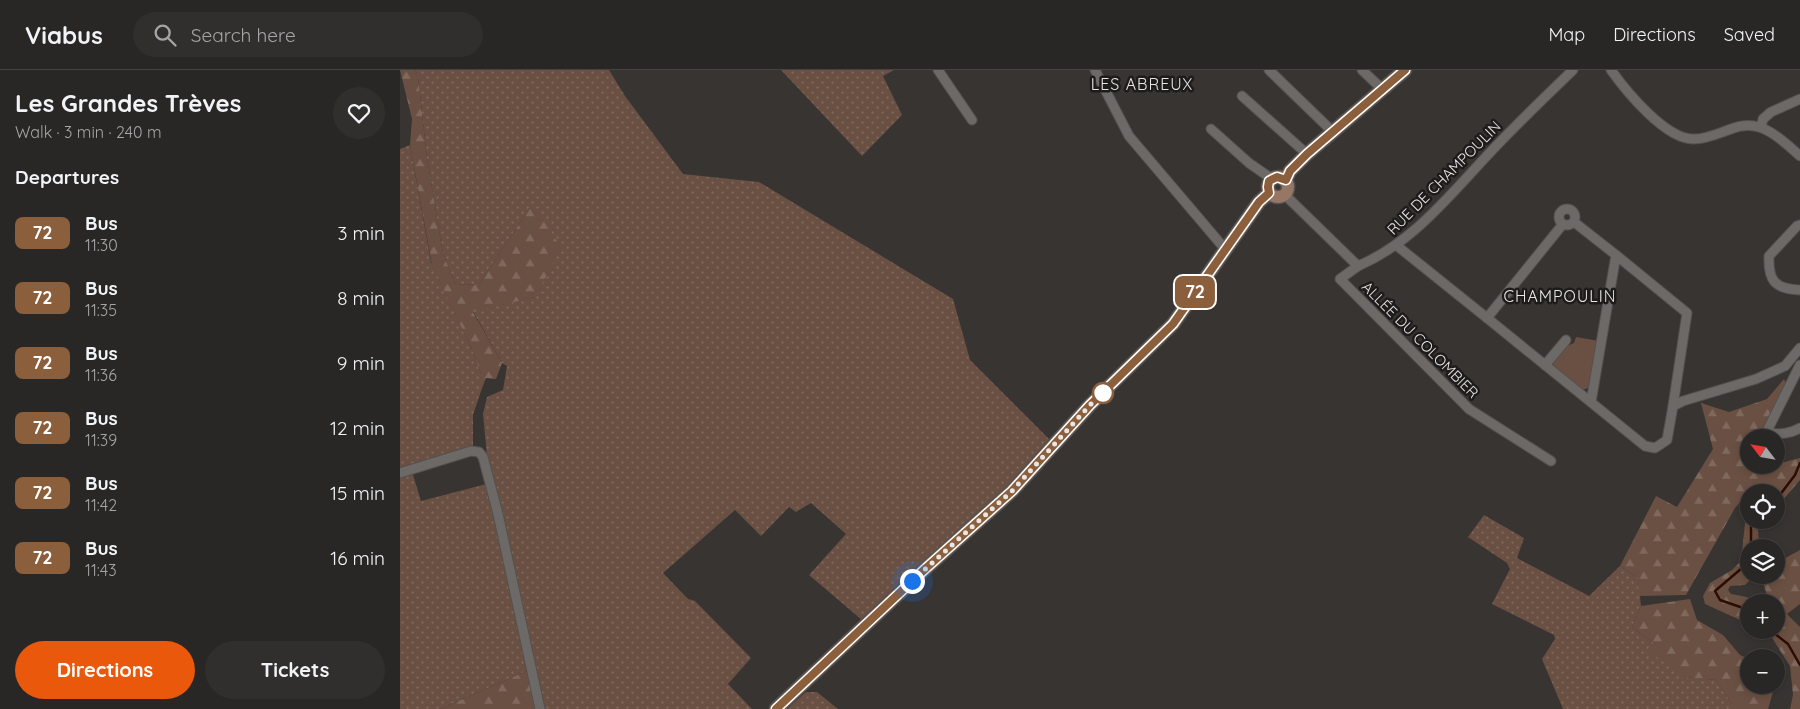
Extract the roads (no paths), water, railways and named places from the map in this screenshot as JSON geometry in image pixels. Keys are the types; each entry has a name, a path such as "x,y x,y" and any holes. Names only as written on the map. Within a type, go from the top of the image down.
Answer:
{"main road":[{"path":"1269,193 1278,197 1284,194 1288,189 1286,180 1290,171 1307,154 1405,70"},
{"path":"1269,193 1268,184 1272,179 1280,177 1286,180"},
{"path":"776,709 925,569 1012,491 1090,405 1173,324 1259,202 1269,193"}],"street":[{"path":"938,70 972,120"},
{"path":"1094,70 1129,136 1225,249"},
{"path":"1269,70 1333,132"},
{"path":"1362,70 1382,89"},
{"name":"RUE DE CHAMPOULIN","path":"1358,266 1374,259 1396,245 1435,210 1499,142 1573,70"},
{"path":"1611,70 1625,90 1673,133 1688,139 1710,137 1744,125 1761,127 1778,136 1800,156"},
{"path":"1242,96 1307,154"},
{"path":"1761,127 1764,119 1771,112 1800,98"},
{"path":"1211,129 1249,163 1272,179"},
{"path":"1284,194 1358,266"},
{"path":"1562,224 1559,219 1560,214 1566,209 1571,210 1575,214 1574,222"},
{"path":"1396,245 1645,446 1655,448 1667,440 1688,313 1574,222"},
{"path":"1562,224 1570,225 1574,222"},
{"path":"1487,318 1562,224"},
{"path":"1800,225 1769,256 1768,272 1775,285 1788,290 1800,290"},
{"path":"1591,402 1616,255"},
{"name":"ALLÉE DU COLOMBIER","path":"1358,266 1340,279 1421,362 1469,410 1551,461"},
{"path":"1545,365 1566,340"},
{"path":"1672,406 1756,379 1786,366 1800,348"},
{"path":"1800,365 1768,429 1770,433 1775,434 1795,431 1800,428"},
{"path":"400,473 471,451 479,452 483,457 498,514 540,709"}],"waterway":[{"path":"1785,488 1795,475 1800,463"},
{"path":"1751,529 1751,539"},
{"path":"1740,570 1715,591 1720,600 1740,607"},
{"path":"1782,639 1788,644 1800,665"}],"district":[{"name":"LES ABREUX","path":"1142,84"},
{"name":"CHAMPOULIN","path":"1560,296"}]}
